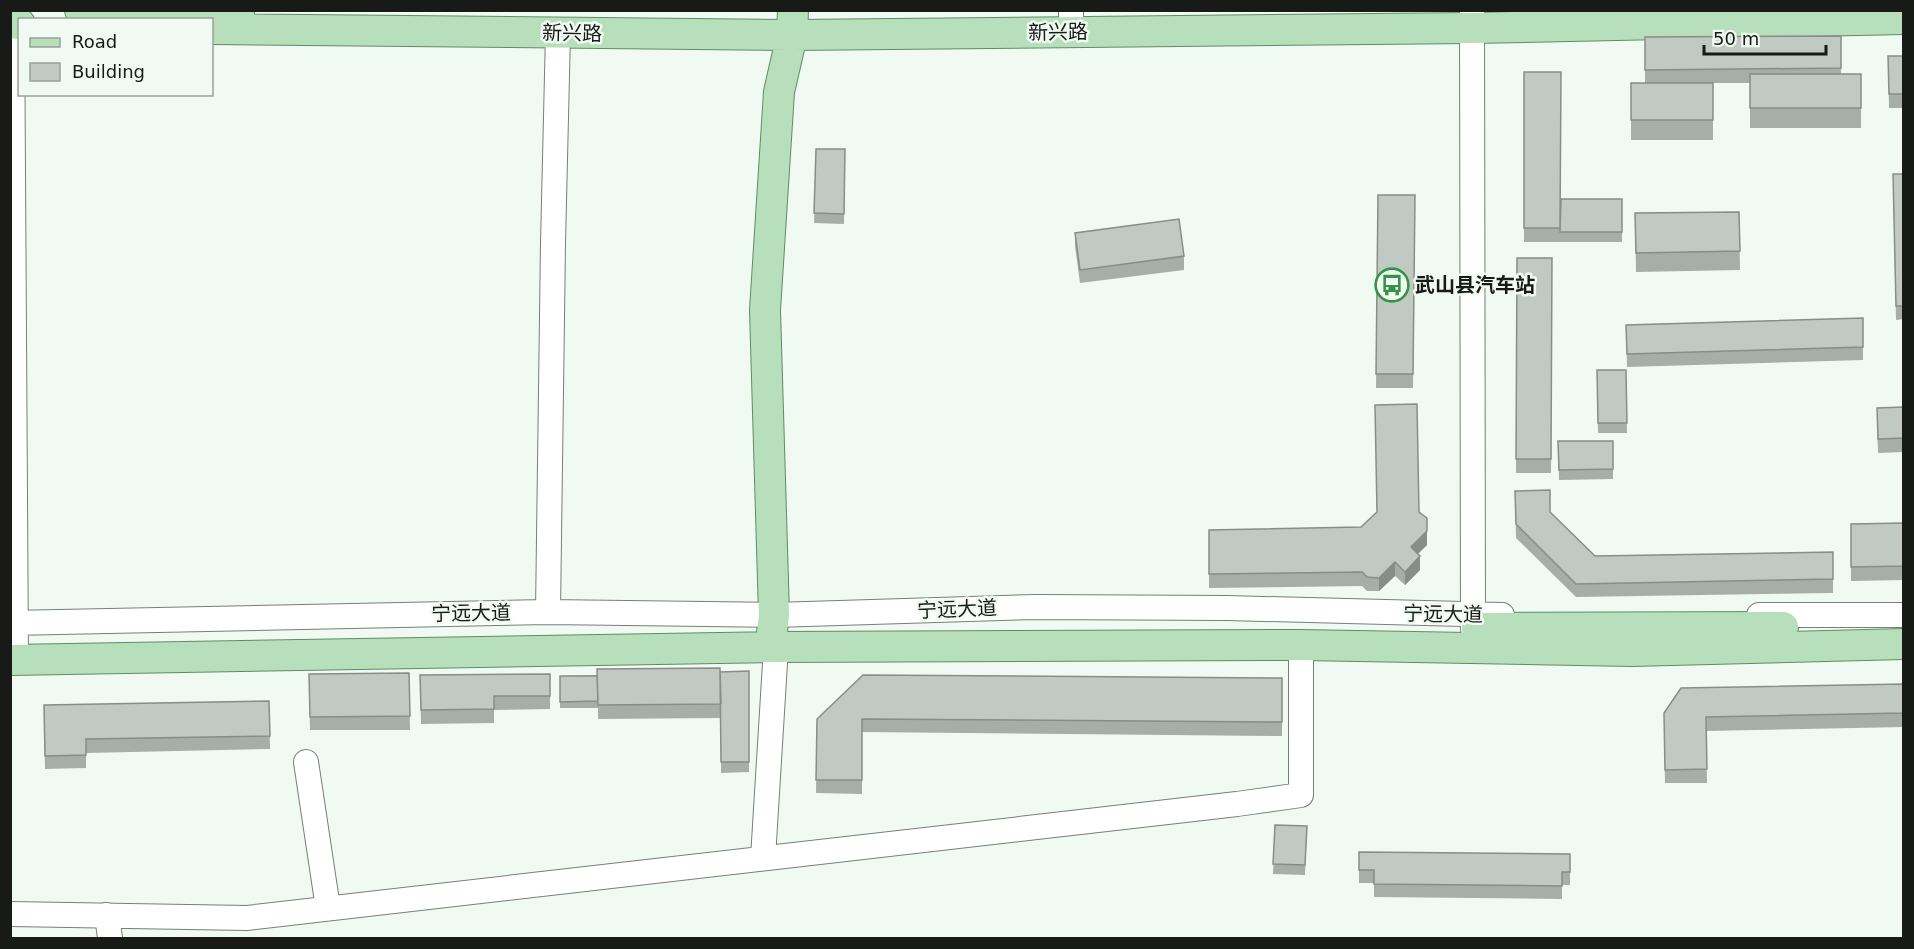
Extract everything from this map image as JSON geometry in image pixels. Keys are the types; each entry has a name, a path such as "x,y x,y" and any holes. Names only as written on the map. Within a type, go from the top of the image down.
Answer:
{"main road":[{"name":"新兴路","path":"80,10 792,22 1472,17 1904,19"},
{"name":"新兴路","path":"1472,17 1589,10"},
{"name":"新兴路","path":"213,29 558,33 792,22"},
{"path":"774,631 765,310 779,92 792,22"},
{"name":"宁远大道","path":"13,642 384,633 1242,627 1474,630 1904,626"},
{"name":"宁远大道","path":"774,631 1301,645 1474,630 1632,651 1904,644"}],"street":[{"path":"1472,17 1474,630"},
{"path":"13,642 14,20"},
{"path":"548,612 558,33"},
{"name":"宁远大道","path":"13,642 548,612 774,631"},
{"name":"宁远大道","path":"1474,630 1904,615"},
{"path":"763,858 774,631"},
{"path":"10,914 109,927 247,918 1301,795 1301,645"},
{"path":"306,762 328,908"}],"building":[{"path":"1841,36 1841,68 1645,70 1645,37"},
{"path":"1888,56 1904,56 1904,94 1889,94"},
{"path":"1524,72 1561,72 1560,228 1524,228"},
{"path":"1750,74 1861,74 1861,108 1750,108"},
{"path":"1631,83 1713,83 1713,120 1631,120"},
{"path":"816,149 845,149 844,214 814,213"},
{"path":"1893,174 1904,174 1904,306 1896,306"},
{"path":"1378,195 1415,195 1413,374 1376,374"},
{"path":"1561,199 1622,199 1622,232 1560,232"},
{"path":"1739,212 1740,251 1636,253 1635,213"},
{"path":"1179,219 1184,256 1080,270 1075,233"},
{"path":"1517,258 1552,258 1551,459 1516,459"},
{"path":"1863,318 1863,347 1627,354 1626,325"},
{"path":"1597,370 1626,370 1627,423 1598,423"},
{"path":"1417,404 1419,512 1427,518 1427,531 1411,547 1420,556 1405,572 1395,562 1379,578 1367,577 1362,572 1209,574 1209,530 1361,527 1377,512 1375,405"},
{"path":"1904,407 1904,438 1878,439 1877,408"},
{"path":"1558,441 1613,441 1613,469 1559,470"},
{"path":"1550,490 1550,512 1595,556 1833,552 1833,579 1576,584 1516,524 1515,491"},
{"path":"1904,523 1904,566 1851,567 1851,524"},
{"path":"720,668 721,704 598,705 597,669"},
{"path":"749,671 749,762 721,762 720,672"},
{"path":"409,673 410,716 310,717 309,674"},
{"path":"550,674 550,696 494,696 494,709 421,710 420,675"},
{"path":"863,675 1282,678 1282,722 862,719 862,780 816,780 817,719"},
{"path":"560,676 597,676 598,701 560,702"},
{"path":"1904,684 1904,713 1706,717 1707,769 1665,770 1664,713 1681,688"},
{"path":"269,701 270,736 86,739 86,755 45,756 44,705"},
{"path":"1275,825 1307,826 1305,865 1273,864"},
{"path":"1359,852 1570,854 1570,872 1562,872 1562,886 1374,884 1374,870 1359,870"}],"place":[{"name":"武山县汽车站","path":"1392,285"}]}
